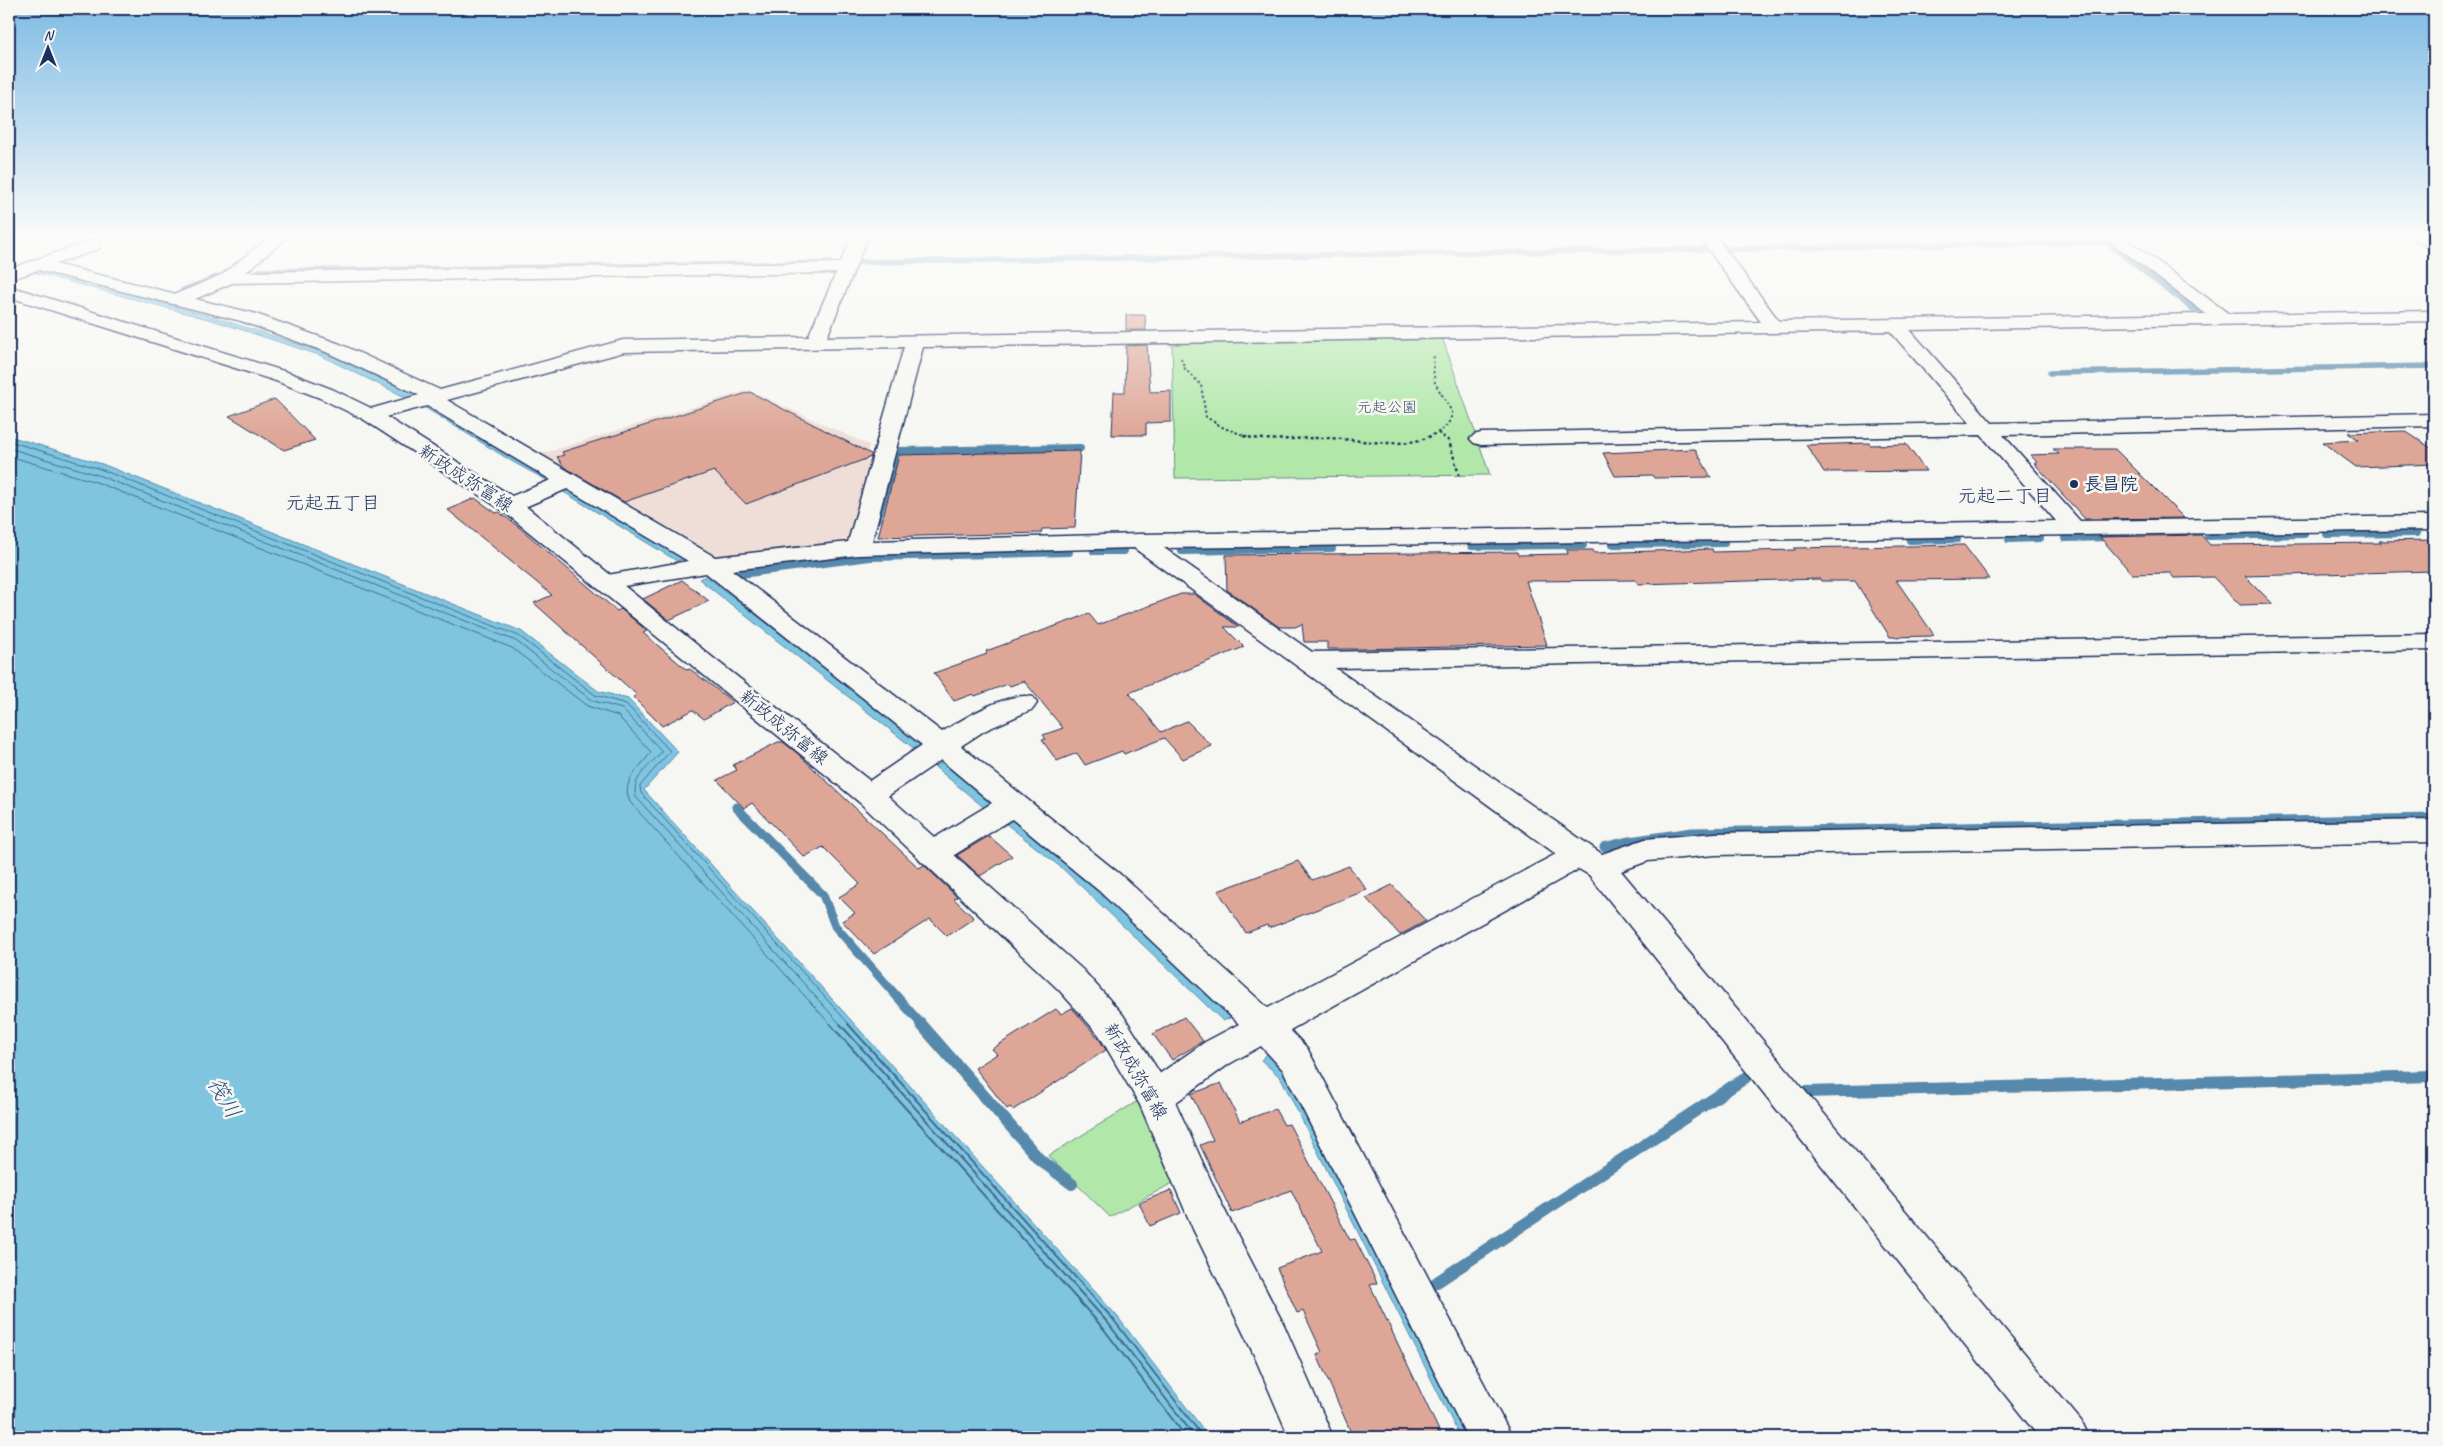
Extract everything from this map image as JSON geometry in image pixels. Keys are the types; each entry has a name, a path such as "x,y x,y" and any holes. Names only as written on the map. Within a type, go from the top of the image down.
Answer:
{"street":[{"name":"新政成弥富線","path":"42,301 283,378 327,394 370,415 510,505 703,663 869,795 1071,980 1111,1025 1155,1097 1207,1216 1269,1340 1312,1437"},
{"path":"183,301 247,317 333,348 433,397 567,481 711,565 943,747 1110,883 1264,1027 1295,1059 1490,1437"},
{"path":"815,343 832,301"},
{"path":"1755,301 1774,327"},
{"path":"2200,301 2224,319"},
{"path":"370,415 623,346 2434,316"},
{"path":"1895,325 2074,528"},
{"path":"858,548 915,342"},
{"path":"1481,439 2434,420"},
{"path":"510,505 567,481"},
{"path":"605,582 711,565 858,548 1139,541 2434,523"},
{"path":"1139,541 1304,660 1590,861 2067,1437"},
{"path":"1304,660 2434,642"},
{"path":"869,795 943,747 974,724 1023,703"},
{"path":"932,854 1013,804"},
{"path":"1155,1097 1217,1053 1264,1027 1590,861 1645,850 1715,844 2434,831"}],"path":[{"path":"1180,338 1181,361 1185,369 1201,384 1206,417 1228,431 1271,441 1326,438 1410,441 1427,438 1438,432 1451,420 1452,412 1449,403 1439,391 1433,372 1434,354 1426,333"},
{"path":"1438,432 1449,441 1459,475"}],"shaded area":[{"path":"748,390 869,445 866,461 871,461 849,536 840,543 710,559 538,455"}],"green space":[{"name":"元起公園","path":"1442,337 1490,475 1175,478 1172,343"},
{"path":"1141,1099 1178,1180 1110,1217 1048,1156"}],"water":[{"path":"142,301 156,301 217,318 322,352 416,395 407,398 319,355 215,321"},
{"path":"428,405 556,480 550,482 513,462 424,407"},
{"name":"筏川","path":"9,436 102,464 521,631 598,691 628,699 678,752 644,790 1117,1316 1209,1437 9,1437"},
{"path":"570,487 685,558 677,561 562,491"},
{"path":"706,576 925,746 917,751 699,579"},
{"path":"942,762 995,805 987,810 935,767"},
{"path":"1012,817 1121,907 1234,1016 1223,1021 1063,869 1005,823"},
{"path":"1267,1054 1289,1073 1474,1437 1460,1437 1281,1078 1261,1060"}],"building":[{"path":"1126,315 1145,315 1146,330 1126,330"},
{"path":"1147,345 1150,392 1171,391 1171,422 1146,423 1146,435 1112,435 1114,392 1125,392 1126,346"},
{"path":"750,392 871,454 871,457 746,504 714,471 624,502 564,467 557,457 564,455 562,452"},
{"path":"275,399 315,440 284,450 229,416"},
{"path":"2405,431 2434,450 2434,464 2356,467 2322,442 2358,440 2348,433"},
{"path":"1869,443 1870,445 1906,444 1926,471 1824,472 1806,445"},
{"path":"1695,449 1711,477 1654,478 1652,475 1615,476 1603,453"},
{"path":"2053,449 2115,449 2184,518 2085,519 2034,463 2038,463 2030,455 2059,454"},
{"path":"1080,451 1075,528 1042,529 1041,533 878,537 899,455"},
{"path":"475,498 496,513 499,512 520,528 617,611 621,609 647,631 643,633 687,670 690,669 733,702 704,719 693,710 662,726 633,697 637,695 534,603 552,595 448,510"},
{"path":"2201,535 2210,545 2381,543 2379,541 2434,540 2434,571 2245,576 2273,604 2240,605 2213,577 2174,578 2170,573 2132,574 2100,537"},
{"path":"1964,545 1990,579 1896,580 1934,635 1931,636 1890,637 1855,581 1821,581 1820,579 1638,584 1636,580 1526,581 1547,645 1327,649 1327,642 1304,642 1302,624 1295,627 1279,627 1227,590 1226,555 1517,552 1518,555 1568,554 1567,550 1593,550 1594,553 1712,549 1713,552 1795,550 1794,548"},
{"path":"682,580 709,601 669,620 643,599"},
{"path":"1181,594 1194,594 1239,627 1224,627 1244,647 1129,693 1161,732 1187,721 1212,746 1183,759 1164,738 1124,754 1122,751 1085,765 1077,753 1057,761 1042,740 1046,739 1043,735 1063,728 1024,681 1010,686 1008,684 975,696 973,694 954,701 934,673 987,654 986,651 1089,614 1098,625"},
{"path":"778,742 783,742 797,753 919,868 924,865 957,897 954,899 974,918 947,936 930,919 874,954 842,921 855,913 839,897 860,884 823,847 804,857 752,803 744,808 717,780 737,770 733,765"},
{"path":"989,836 1012,856 980,876 957,855"},
{"path":"1298,861 1312,880 1349,866 1367,890 1269,928 1267,925 1246,933 1218,891"},
{"path":"1392,885 1426,921 1400,935 1366,898"},
{"path":"1072,1008 1106,1050 1013,1110 1010,1107 1007,1109 975,1068 997,1054 992,1049 1056,1009 1061,1014"},
{"path":"1184,1017 1203,1041 1172,1060 1153,1034"},
{"path":"1221,1083 1240,1122 1275,1109 1284,1125 1289,1124 1350,1240 1355,1239 1377,1283 1370,1285 1442,1437 1353,1437 1317,1355 1322,1352 1303,1311 1297,1313 1277,1268 1322,1251 1291,1190 1232,1213 1200,1145 1213,1140 1191,1094"},
{"path":"1171,1190 1181,1213 1150,1226 1139,1203"}],"waterway":[{"path":"2183,301 2197,312"},
{"path":"2050,373 2434,366"},
{"path":"877,520 897,451 1080,448"},
{"path":"2327,534 2416,533"},
{"path":"2208,536 2304,534"},
{"path":"2065,538 2112,537"},
{"path":"2009,539 2040,538"},
{"path":"1910,540 1957,539"},
{"path":"1613,544 1724,543"},
{"path":"1472,546 1583,545"},
{"path":"1182,551 1332,548"},
{"path":"1094,551 1123,551"},
{"path":"741,574 870,557 1069,552"},
{"path":"736,807 823,895 835,926 922,1025"},
{"path":"1604,847 1629,841 1692,832 2434,818"},
{"path":"921,1024 1040,1160 1072,1184"},
{"path":"1805,1092 2434,1076"},
{"path":"1437,1282 1745,1078"}],"place":[{"name":"長昌院","path":"2074,484"}],"district":[{"name":"元起二丁目","path":"2005,496"},
{"name":"元起五丁目","path":"333,503"}]}
